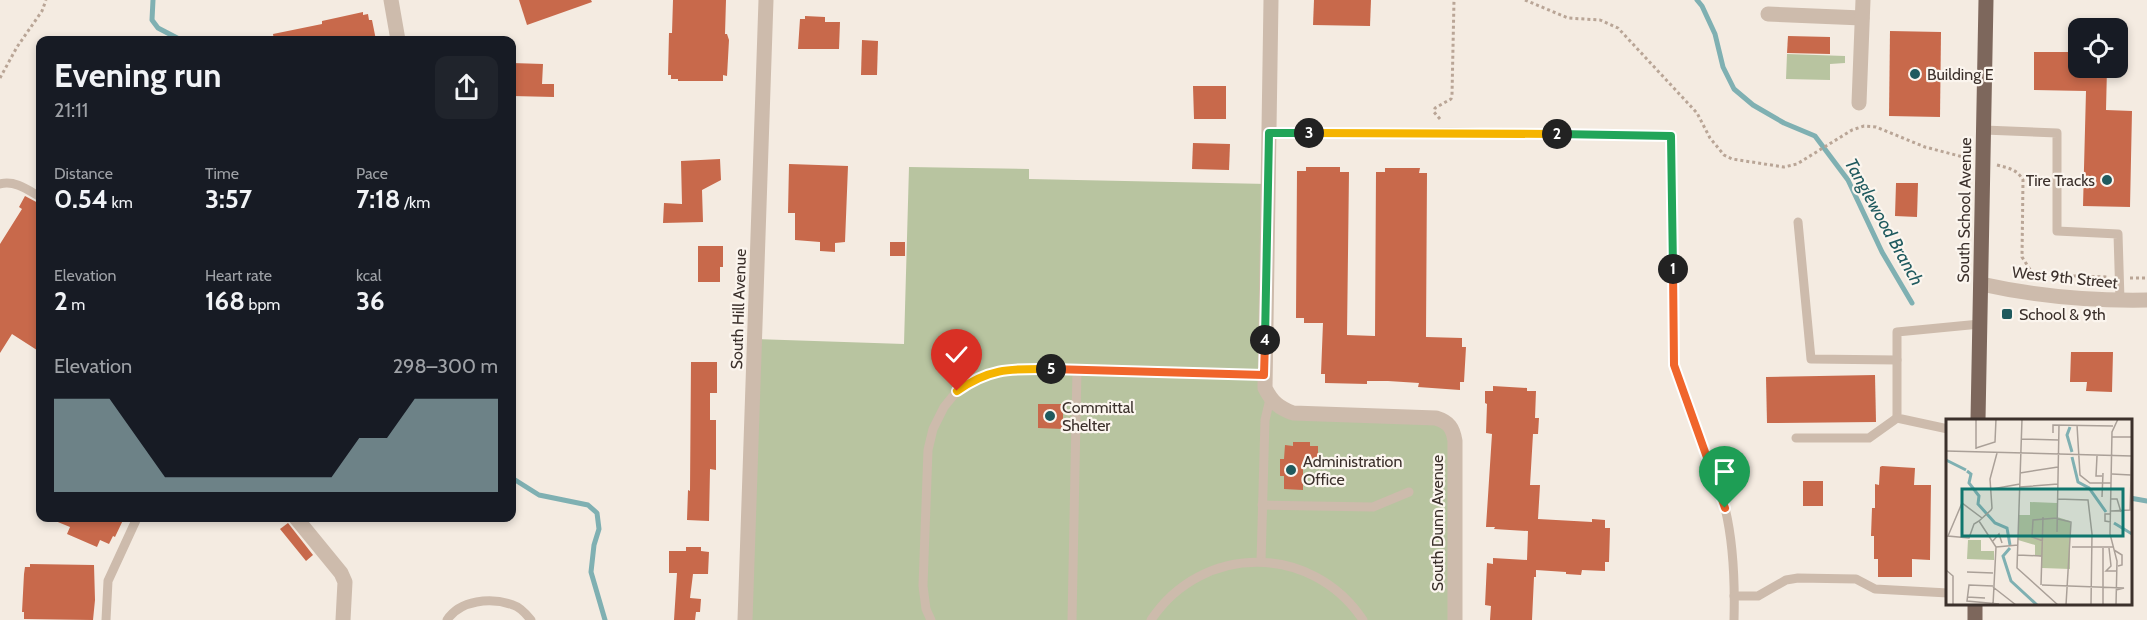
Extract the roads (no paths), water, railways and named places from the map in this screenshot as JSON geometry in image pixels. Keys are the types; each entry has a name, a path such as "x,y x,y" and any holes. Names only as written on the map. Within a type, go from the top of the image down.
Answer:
{"main road":[{"name":"South School Avenue","path":"1978,419 1986,0"}],"street":[{"path":"393,0 398,36"},
{"name":"South Hill Avenue","path":"745,620 766,0"},
{"path":"1270,399 1265,388 1264,375 1271,0"},
{"path":"1860,103 1863,0"},
{"path":"1768,14 1862,18"},
{"name":"West 9th Street","path":"1981,284 2016,292 2147,300"},
{"name":"South Dunn Avenue","path":"1270,399 1280,408 1293,413 1437,418 1451,426 1455,441 1455,620"},
{"path":"299,522 341,573 345,582 343,620"}],"lane":[{"path":"1984,130 2058,133 2058,231 2118,234 2120,300"},
{"path":"1269,133 1450,132 1671,136 1674,365 1725,508 1733,554 1734,620"},
{"path":"4,183 19,185 36,195"},
{"path":"1798,222 1811,359 1897,360"},
{"path":"1897,418 1897,332 1980,324"},
{"path":"931,620 926,609 923,586 926,468 933,429 944,407 957,391 975,378 1008,369 1264,375"},
{"path":"1072,620 1077,369"},
{"path":"1261,562 1265,420 1270,399"},
{"path":"1796,438 1869,438 1897,418 1946,429"},
{"path":"1262,505 1373,507 1409,492"},
{"path":"105,620 108,581 135,522"},
{"path":"1151,620 1173,594 1192,579 1227,566 1261,562 1288,566 1322,580 1342,595 1363,620"},
{"path":"1734,596 1758,596 1786,580 1798,578 1856,579 1875,589 1946,593"},
{"path":"447,620 453,610 470,603 494,600 515,605 531,620"}],"waterway":[{"path":"153,0 152,20 158,28 173,36"},
{"name":"Tanglewood Branch","path":"1697,0 1715,34 1723,67 1734,89 1753,105 1784,123 1815,136 1848,180 1882,252 1912,303"},
{"path":"516,481 539,495 588,505 597,513 599,529 594,545 591,572 605,620"},
{"name":"Tanglewood Branch","path":"2132,498 2147,501"}],"place":[{"name":"Building E","path":"1915,74"},
{"name":"Tire Tracks","path":"2107,180"},
{"name":"School & 9th","path":"2007,314"},
{"name":"Committal Shelter","path":"1050,416"},
{"name":"Administration Office","path":"1291,470"}]}
